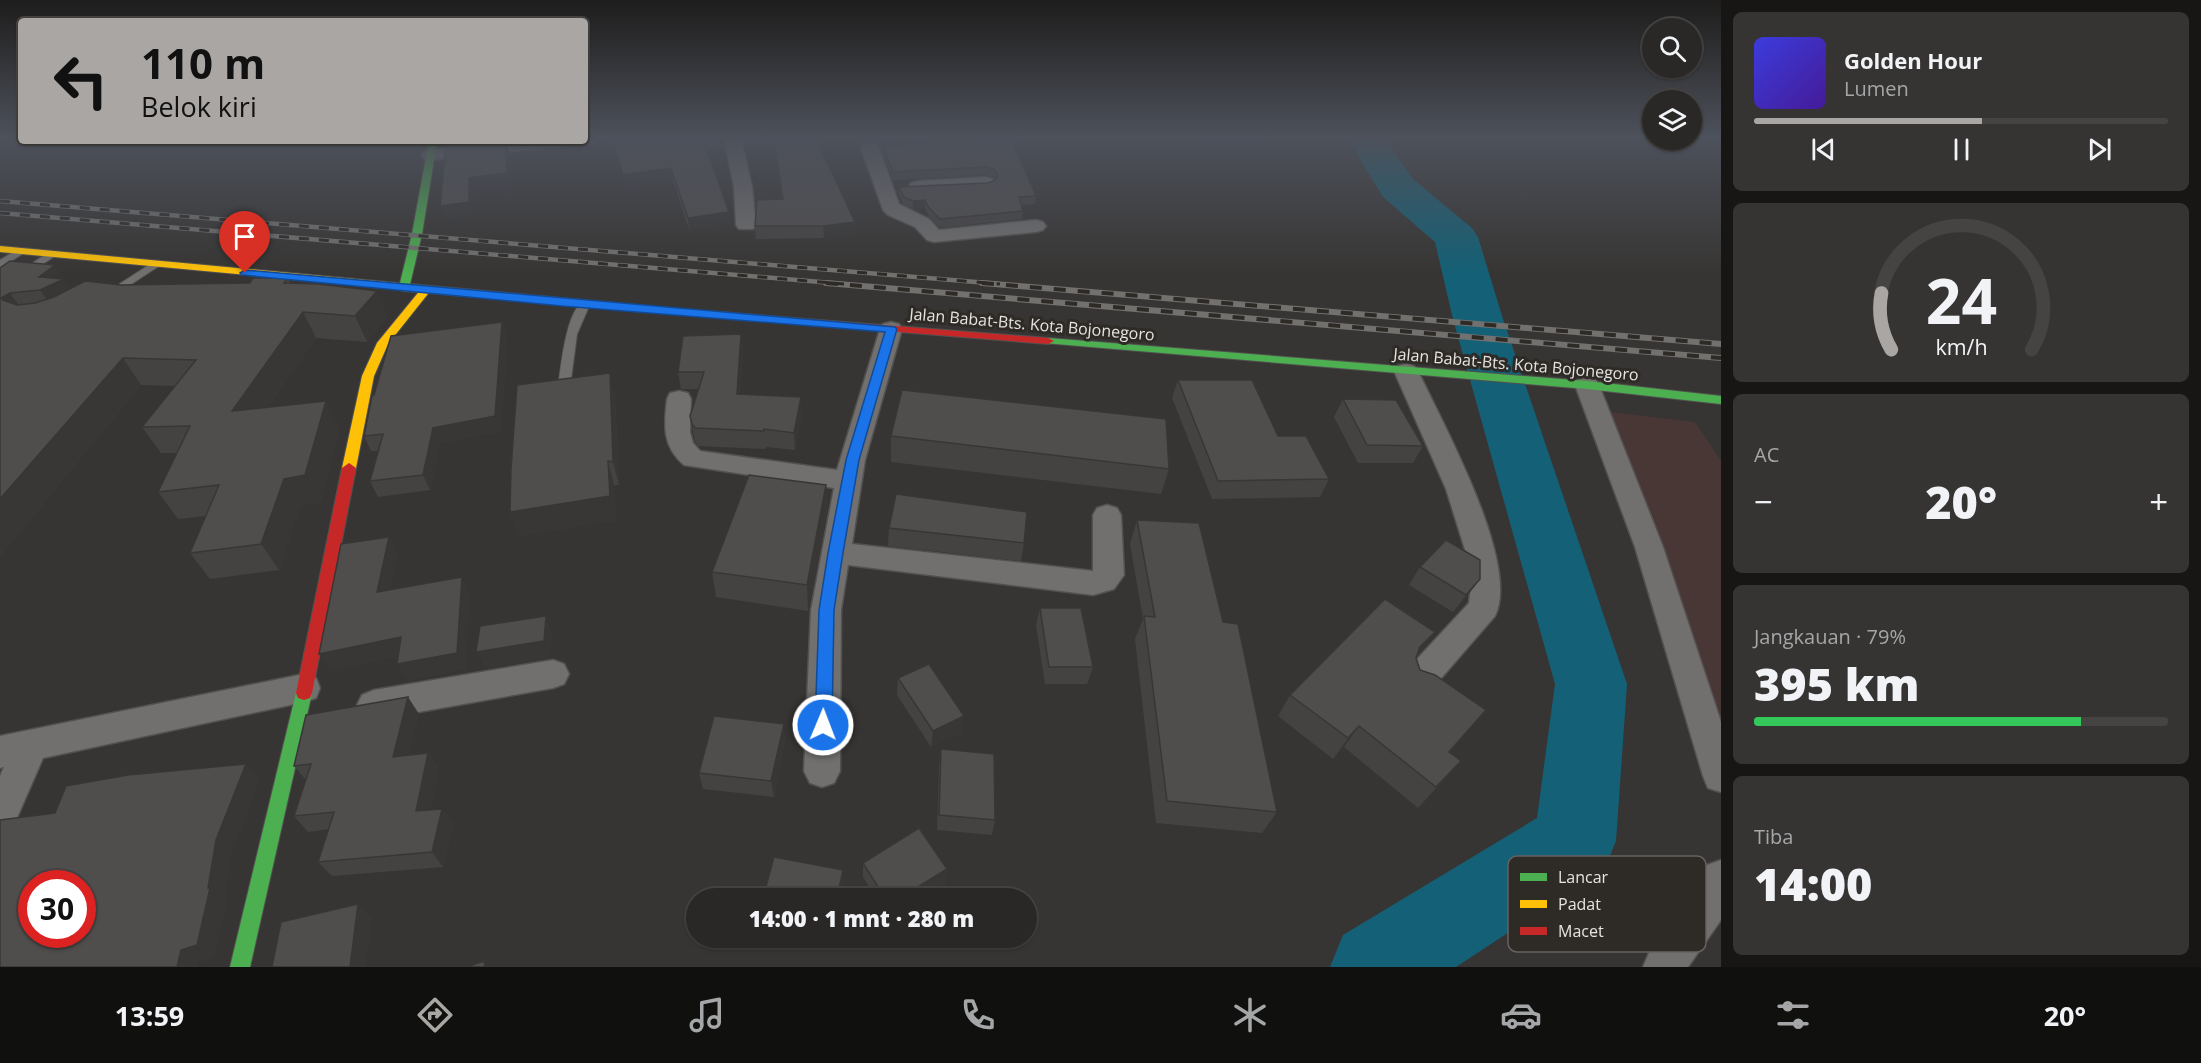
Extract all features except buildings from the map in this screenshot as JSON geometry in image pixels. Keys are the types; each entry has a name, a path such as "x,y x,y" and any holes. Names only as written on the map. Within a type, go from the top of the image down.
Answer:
{"main road":[{"path":"404,288 417,234 425,183"},
{"name":"Jalan Babat-Bts. Kota Bojonegoro","path":"0,249 585,304 1554,382 1721,400"},
{"path":"240,967 301,703 368,376 382,343 426,290"}],"street":[{"path":"742,183 746,225"},
{"path":"882,183 890,206 895,211 918,220 937,237 1036,226"},
{"path":"884,188 983,183"},
{"path":"822,771 826,610 852,460 891,329"},
{"path":"1406,371 1478,538 1487,573 1488,595 1484,607 1418,681"},
{"path":"1587,385 1649,547 1721,776"},
{"path":"679,399 677,441 683,452 693,459 704,463 849,481"},
{"path":"836,553 1093,584 1103,581 1109,575 1107,515"},
{"path":"0,815 16,748 301,703 339,711 553,674"},
{"path":"1706,908 1721,879"},
{"path":"1663,967 1674,952"}],"lane":[{"path":"0,265 20,251"},
{"path":"0,289 51,254"},
{"path":"96,303 155,264"},
{"path":"564,387 571,334 585,304"}],"shaded area":[{"path":"1609,412 1695,422 1721,461 1721,721 1688,621"}],"waterway":[{"path":"1395,183 1456,237 1478,319 1591,684 1575,841 1551,856"},
{"path":"1375,967 1508,883"}],"railway":[{"path":"0,201 1000,284"},
{"path":"0,213 844,284"},
{"path":"826,283 1721,358"},
{"path":"982,283 1721,344"}],"traffic: fast":[{"path":"404,288 426,183"},
{"path":"398,286 668,311"},
{"path":"1048,341 1587,385 1721,400"},
{"path":"240,967 304,693"}],"traffic: slow":[{"path":"0,249 398,286"},
{"path":"349,468 368,376 383,343 426,290"}],"traffic: jam":[{"path":"668,311 1048,341"},
{"path":"304,693 349,468"}],"route":[{"path":"245,273 891,329 852,460 826,610 823,725"}]}
